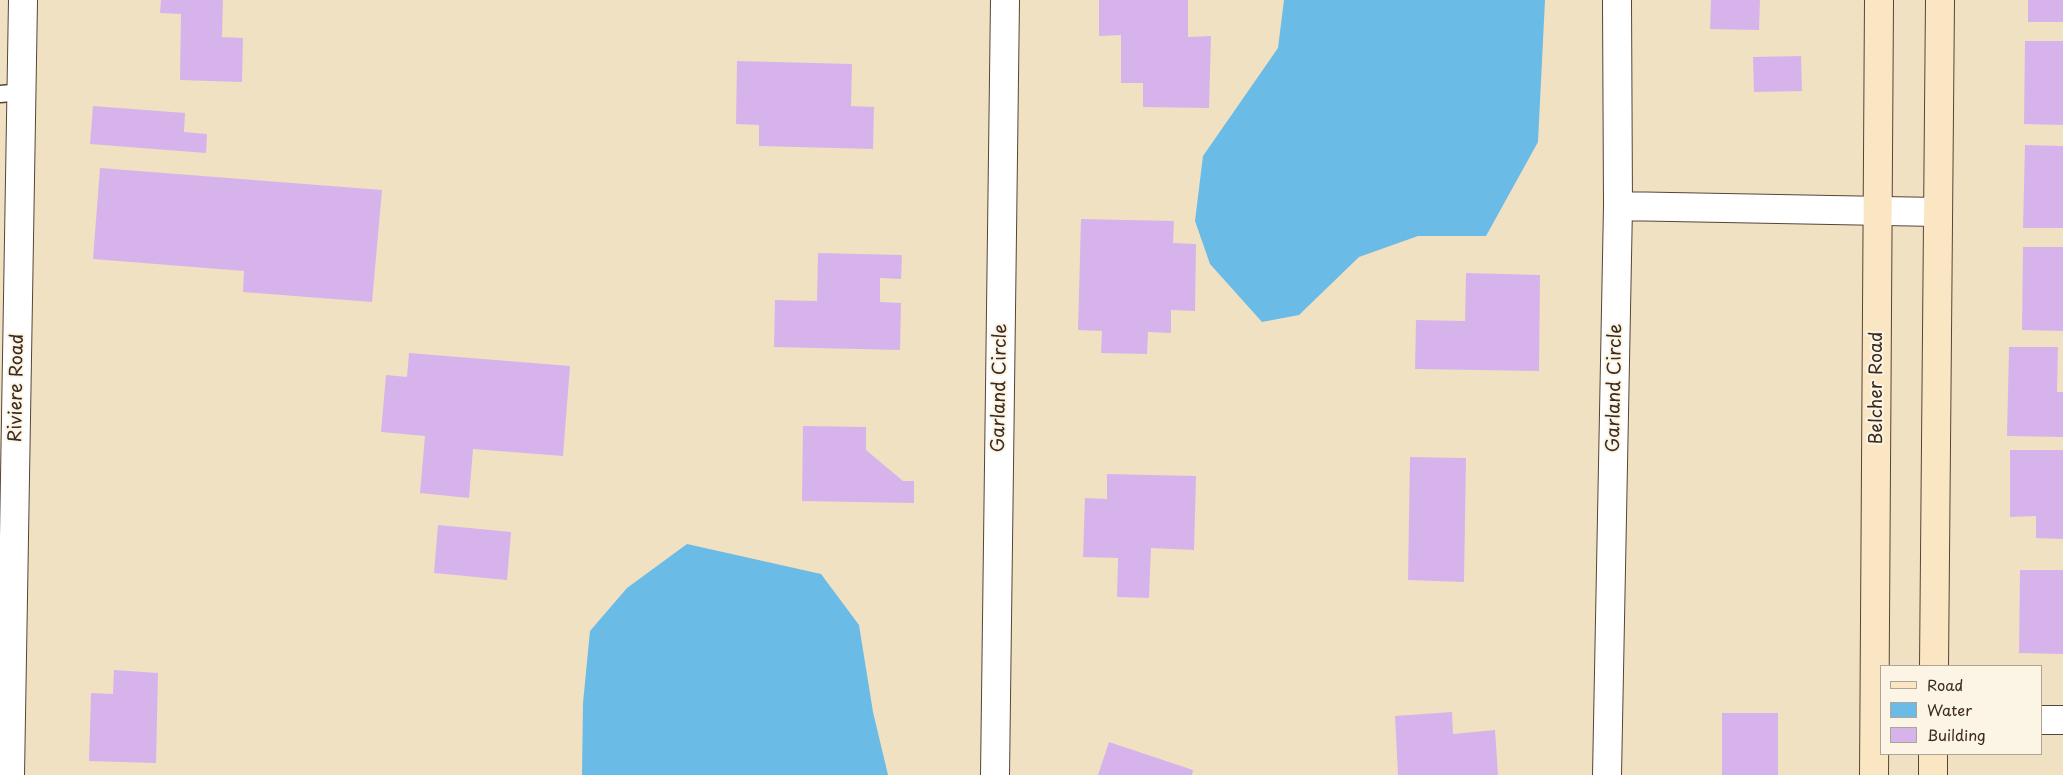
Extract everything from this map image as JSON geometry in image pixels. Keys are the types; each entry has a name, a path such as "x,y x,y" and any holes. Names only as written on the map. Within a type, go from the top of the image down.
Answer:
{"main road":[{"name":"Belcher Road","path":"1874,775 1878,718 1879,0"},
{"path":"1934,665 1940,0"},
{"path":"1933,755 1933,775"}],"street":[{"name":"Riviere Road","path":"10,775 11,93 23,0"},
{"name":"Garland Circle","path":"995,775 1005,0"},
{"name":"Garland Circle","path":"1607,775 1618,206 1617,0"},
{"path":"1618,206 1938,212"},
{"path":"2043,720 2063,720"}],"water":[{"path":"1284,0 1545,0 1538,142 1486,236 1418,236 1359,257 1299,315 1262,322 1210,264 1195,221 1203,156 1278,48"},
{"path":"687,544 821,574 859,625 873,712 888,775 582,775 583,703 590,631 627,588"}],"building":[{"path":"161,0 223,0 222,37 243,38 242,82 180,80 181,14 160,13"},
{"path":"1099,0 1188,0 1188,37 1211,36 1209,108 1143,107 1143,83 1121,83 1121,35 1099,36"},
{"path":"1711,0 1760,0 1759,30 1710,29"},
{"path":"2028,0 2063,0 2063,22 2028,22"},
{"path":"2025,41 2063,41 2063,125 2024,124"},
{"path":"1801,56 1802,91 1754,92 1753,57"},
{"path":"737,61 852,64 851,106 874,107 873,149 759,146 759,125 736,124"},
{"path":"93,106 185,113 184,132 207,134 206,153 90,144"},
{"path":"2025,145 2063,146 2063,228 2023,228"},
{"path":"100,168 382,190 372,302 243,292 244,271 93,259"},
{"path":"1081,219 1174,221 1173,243 1196,244 1195,311 1171,310 1171,333 1148,332 1147,354 1101,353 1102,331 1078,330"},
{"path":"2023,247 2063,247 2063,331 2022,330"},
{"path":"818,253 902,255 901,279 880,278 880,302 901,303 900,350 774,347 775,300 817,301"},
{"path":"1466,273 1540,275 1539,371 1415,369 1416,320 1465,321"},
{"path":"2009,347 2058,347 2057,392 2063,392 2063,437 2007,436"},
{"path":"409,353 570,366 563,456 473,449 469,498 420,493 425,436 381,432 386,375 407,377"},
{"path":"803,426 866,427 866,450 903,481 914,481 914,503 802,501"},
{"path":"2010,450 2063,450 2063,539 2036,538 2036,516 2010,517"},
{"path":"1410,457 1466,458 1464,582 1408,580"},
{"path":"1107,474 1196,476 1194,550 1151,548 1149,598 1117,597 1118,558 1083,557 1085,498 1107,499"},
{"path":"438,525 511,532 507,580 434,573"},
{"path":"2020,570 2063,570 2063,654 2019,653"},
{"path":"114,670 158,673 156,763 89,761 91,693 113,694"},
{"path":"1452,712 1453,734 1495,730 1498,775 1398,775 1395,716"},
{"path":"1722,713 1778,713 1778,775 1722,775"},
{"path":"1109,742 1193,770 1192,775 1098,775"}]}
